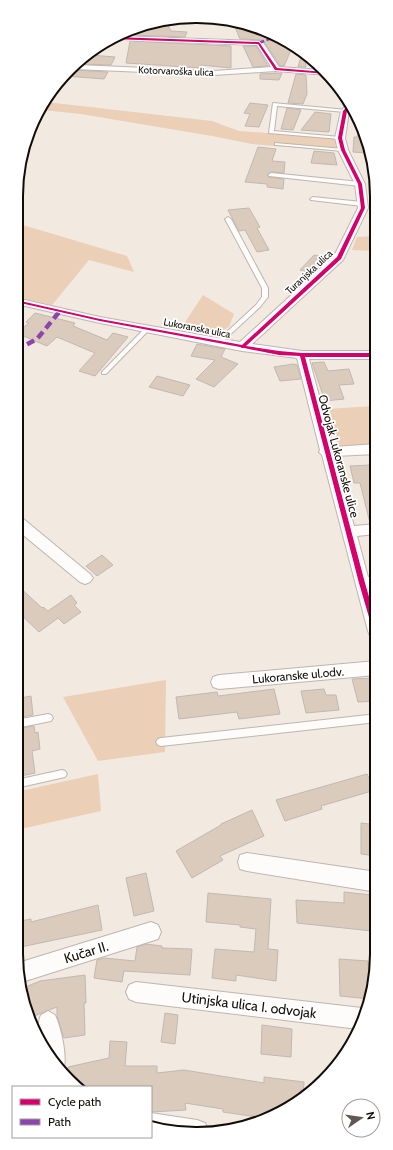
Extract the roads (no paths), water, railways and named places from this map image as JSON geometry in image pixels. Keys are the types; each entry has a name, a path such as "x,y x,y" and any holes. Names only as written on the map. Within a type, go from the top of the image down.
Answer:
{"street":[{"path":"125,38 259,43 276,69 317,72"},
{"name":"Kotorvaroška ulica","path":"81,67 214,73 276,69"},
{"name":"Turanjska ulica","path":"242,347 339,258 363,208 360,184 343,150 340,138 347,109"},
{"name":"Lukoranska ulica","path":"23,303 100,320 242,347 302,356 370,356"},
{"name":"Odvojak Lukoranske ulice","path":"302,356 348,532 369,582"},
{"name":"Odvojak Lukoranske ulice","path":"326,452 370,449"},
{"path":"23,527 85,578"},
{"name":"Odvojak Lukoranske ulice","path":"348,532 370,530"},
{"name":"Lukoranske ul.odv.","path":"219,682 370,669"},
{"path":"247,862 370,881"},
{"name":"Kučar II.","path":"24,971 151,932"},
{"name":"Utinjska ulica I. odvojak","path":"136,992 358,1018"},
{"path":"48,1022 53,1051"}],"lane":[{"path":"340,138 272,132 275,104 346,108"},
{"path":"276,144 343,150"},
{"path":"271,175 360,184"},
{"path":"313,199 362,204"},
{"path":"219,342 258,306 265,297 265,288 228,219"},
{"path":"104,373 148,328"},
{"path":"23,723 48,718"},
{"path":"161,742 370,719"},
{"path":"23,782 62,774"}]}
